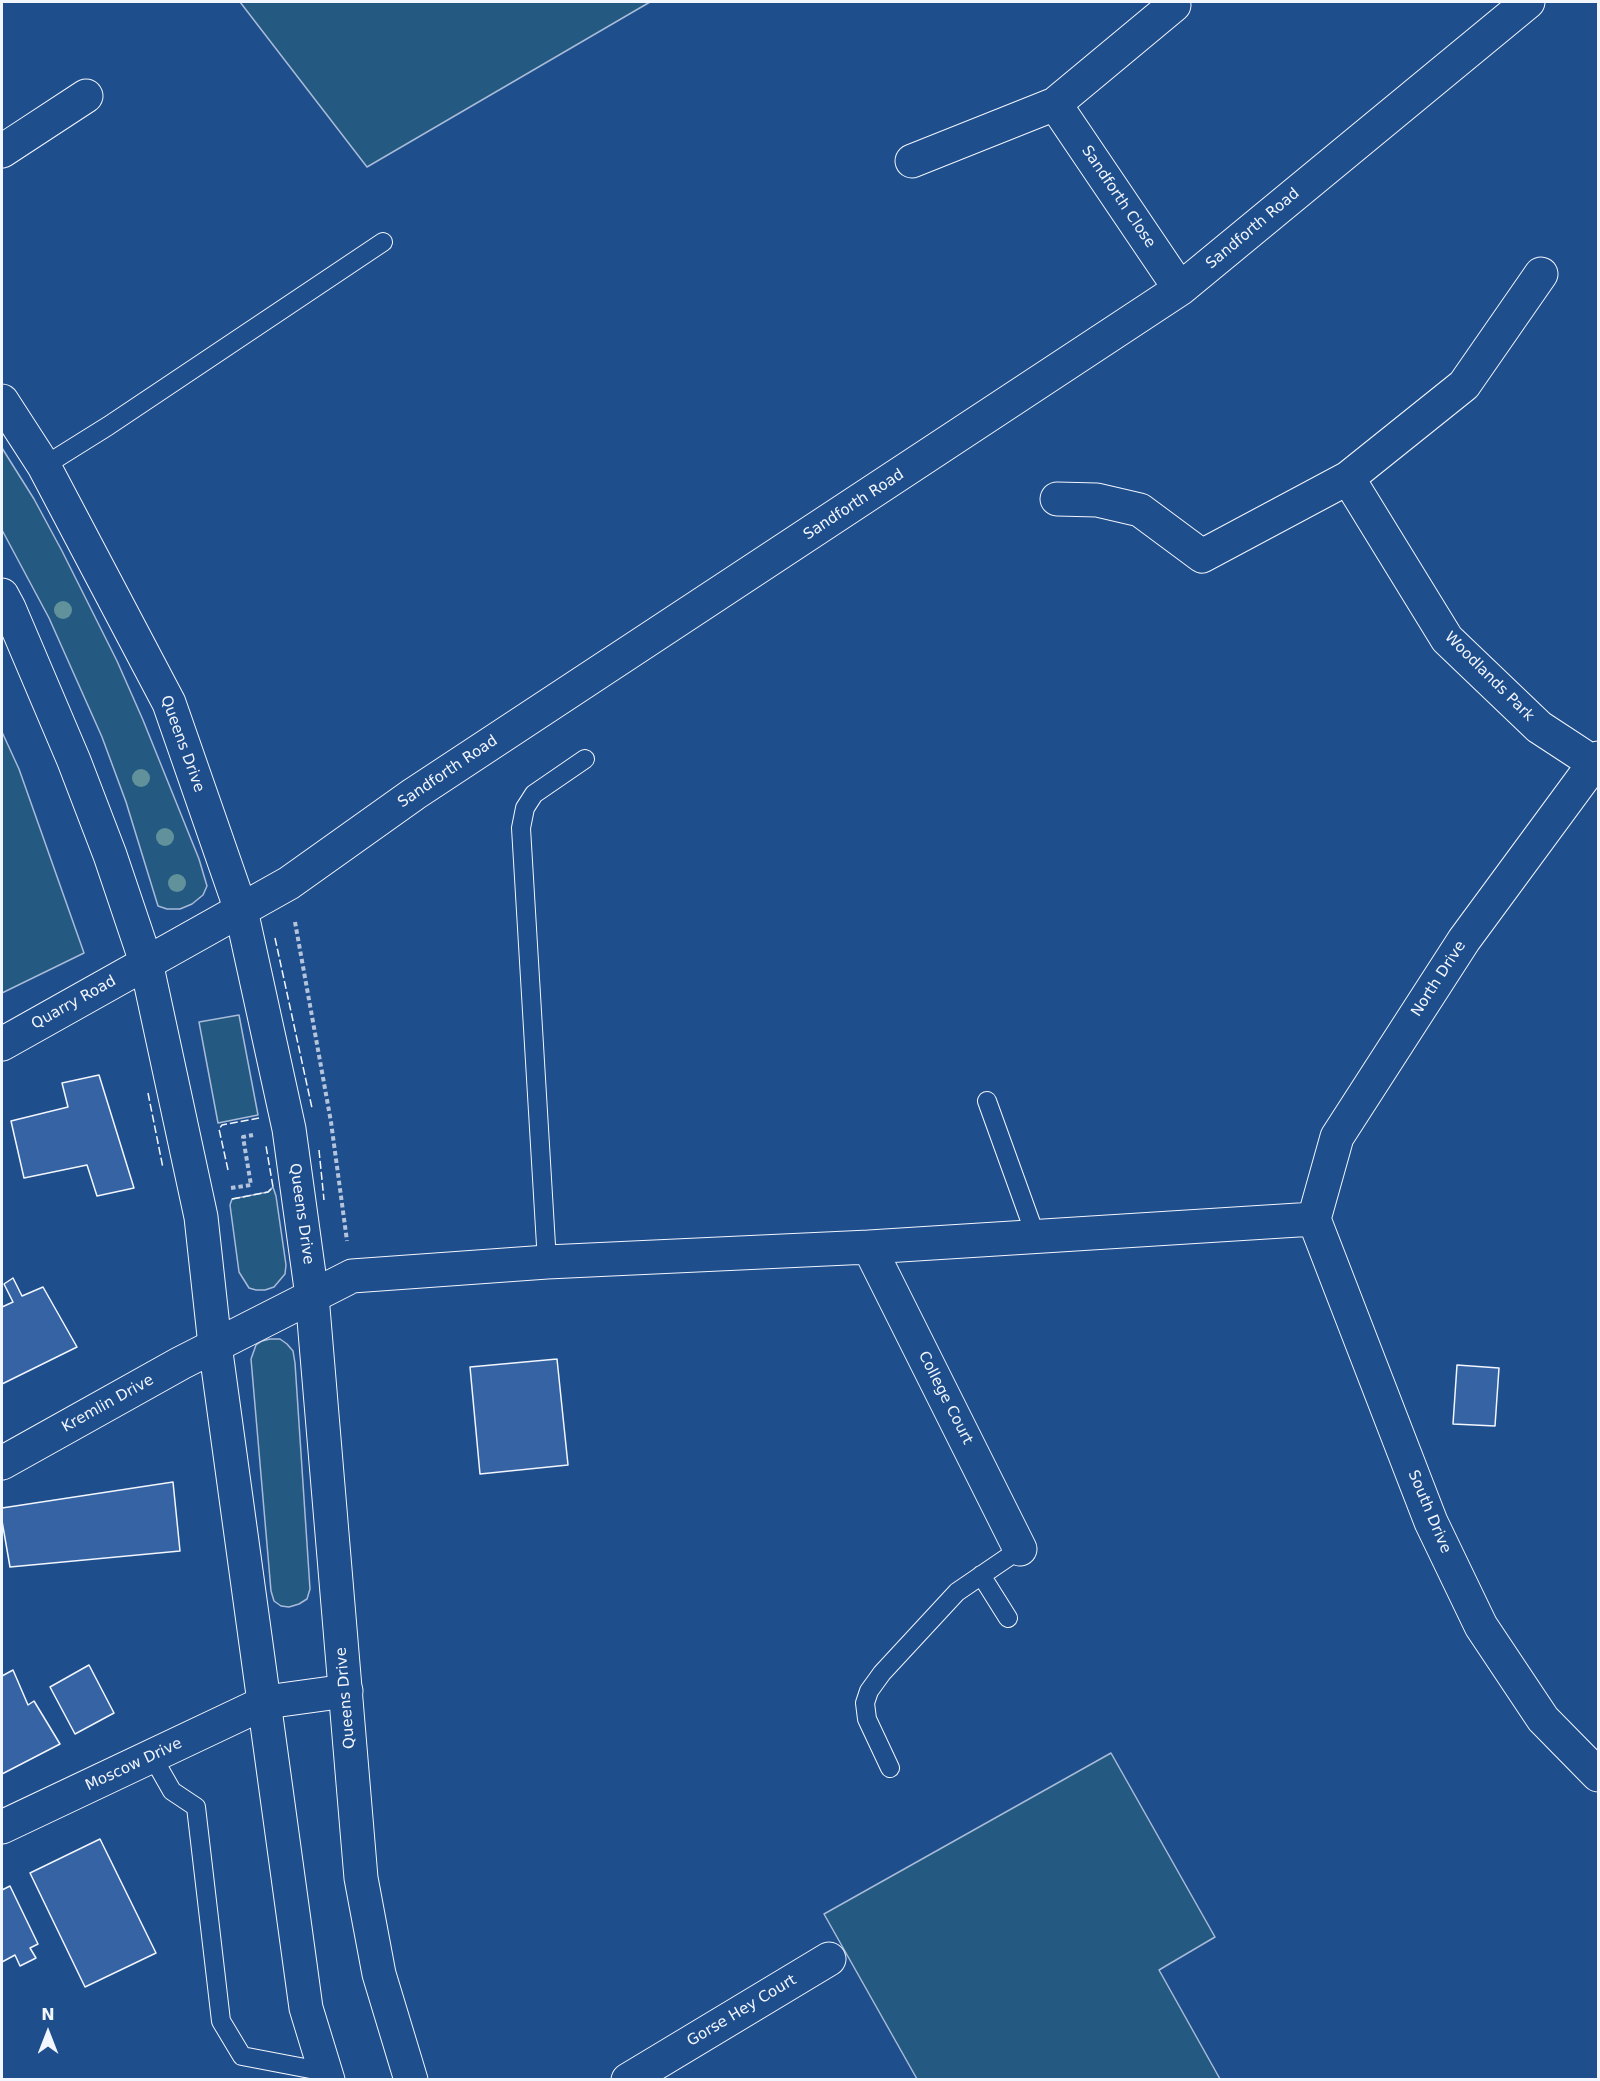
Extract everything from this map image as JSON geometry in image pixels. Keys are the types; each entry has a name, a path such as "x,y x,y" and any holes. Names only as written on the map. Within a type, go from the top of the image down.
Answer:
{"main road":[{"name":"Sandforth Road","path":"146,962 289,883 434,781 1180,289 1528,2"},
{"path":"912,161 1055,104 1174,5"},
{"path":"2,151 86,96"},
{"name":"Sandforth Close","path":"1055,104 1180,289"},
{"path":"1058,499 1097,500 1140,510 1202,556 1348,478 1464,386 1541,274"},
{"name":"Queens Drive","path":"2,401 44,466 169,703 242,910 289,1129 312,1296 361,1878 379,1974 411,2079"},
{"name":"Woodlands Park","path":"1348,478 1447,639 1539,727 1596,761"},
{"path":"2,596 74,761 110,855 146,962 197,1194 215,1345 266,1702 306,2008 327,2076"},
{"name":"North Drive","path":"1314,1219 1337,1137 1464,940 1596,761"},
{"name":"Quarry Road","path":"2,1044 146,962"},
{"path":"352,1276 547,1262 869,1247 1314,1219"},
{"name":"South Drive","path":"1314,1219 1431,1522 1481,1626 1543,1719 1599,1775"},
{"name":"College Court","path":"869,1247 1020,1549"},
{"name":"Kremlin Drive","path":"2,1463 215,1345 352,1276"},
{"name":"Moscow Drive","path":"2,1827 266,1702 346,1691"},
{"name":"Gorse Hey Court","path":"628,2079 662,2071 829,1959"}],"lane":[{"path":"44,466 108,426 383,242"},
{"path":"547,1262 520,828 525,808 534,795 585,759"},
{"path":"987,1101 1036,1237"},
{"path":"890,1768 867,1719 865,1703 869,1691 882,1673 957,1592 1020,1549"},
{"path":"981,1575 1008,1618"},
{"path":"152,1756 172,1791 196,1807 221,2021 242,2056 327,2076"}],"path":[{"path":"289,883 331,1122 352,1276"},
{"path":"197,1194 251,1185 243,1137 331,1122"}],"shaded area":[{"path":"240,2 650,2 367,167"},
{"path":"2,448 34,499 117,661 199,859 207,886 203,895 192,904 180,909 158,906 126,802 102,737 49,618 2,530"},
{"path":"2,732 19,769 84,953 2,993"},
{"path":"239,1015 258,1115 218,1123 199,1022"},
{"path":"273,1187 286,1265 285,1274 274,1287 256,1290 249,1288 239,1272 230,1205 232,1199 268,1192"},
{"path":"270,1339 280,1339 287,1344 293,1351 295,1363 310,1589 307,1599 289,1607 281,1606 274,1601 271,1591 251,1359 256,1345"},
{"path":"1111,1753 1215,1937 1159,1970 1220,2079 917,2079 824,1914"}],"building":[{"path":"99,1075 134,1188 97,1196 87,1165 24,1178 11,1121 68,1107 62,1083"},
{"path":"13,1278 22,1296 43,1287 77,1347 2,1384 2,1307 13,1302 4,1284"},
{"path":"557,1359 568,1465 480,1474 470,1367"},
{"path":"1457,1365 1499,1368 1495,1426 1453,1424"},
{"path":"173,1482 180,1551 10,1567 2,1508"},
{"path":"89,1665 114,1713 75,1734 50,1687"},
{"path":"13,1670 28,1705 34,1701 60,1744 2,1774 2,1676"},
{"path":"100,1839 156,1953 85,1987 30,1873"},
{"path":"10,1886 38,1944 30,1948 36,1958 20,1966 15,1955 2,1962 2,1890"}],"fence":[{"path":"275,938 312,1108"},
{"path":"148,1093 163,1168"},
{"path":"228,1170 219,1129 222,1125 259,1118"},
{"path":"232,1199 268,1192 273,1187 266,1146"},
{"path":"319,1150 324,1200"}]}
